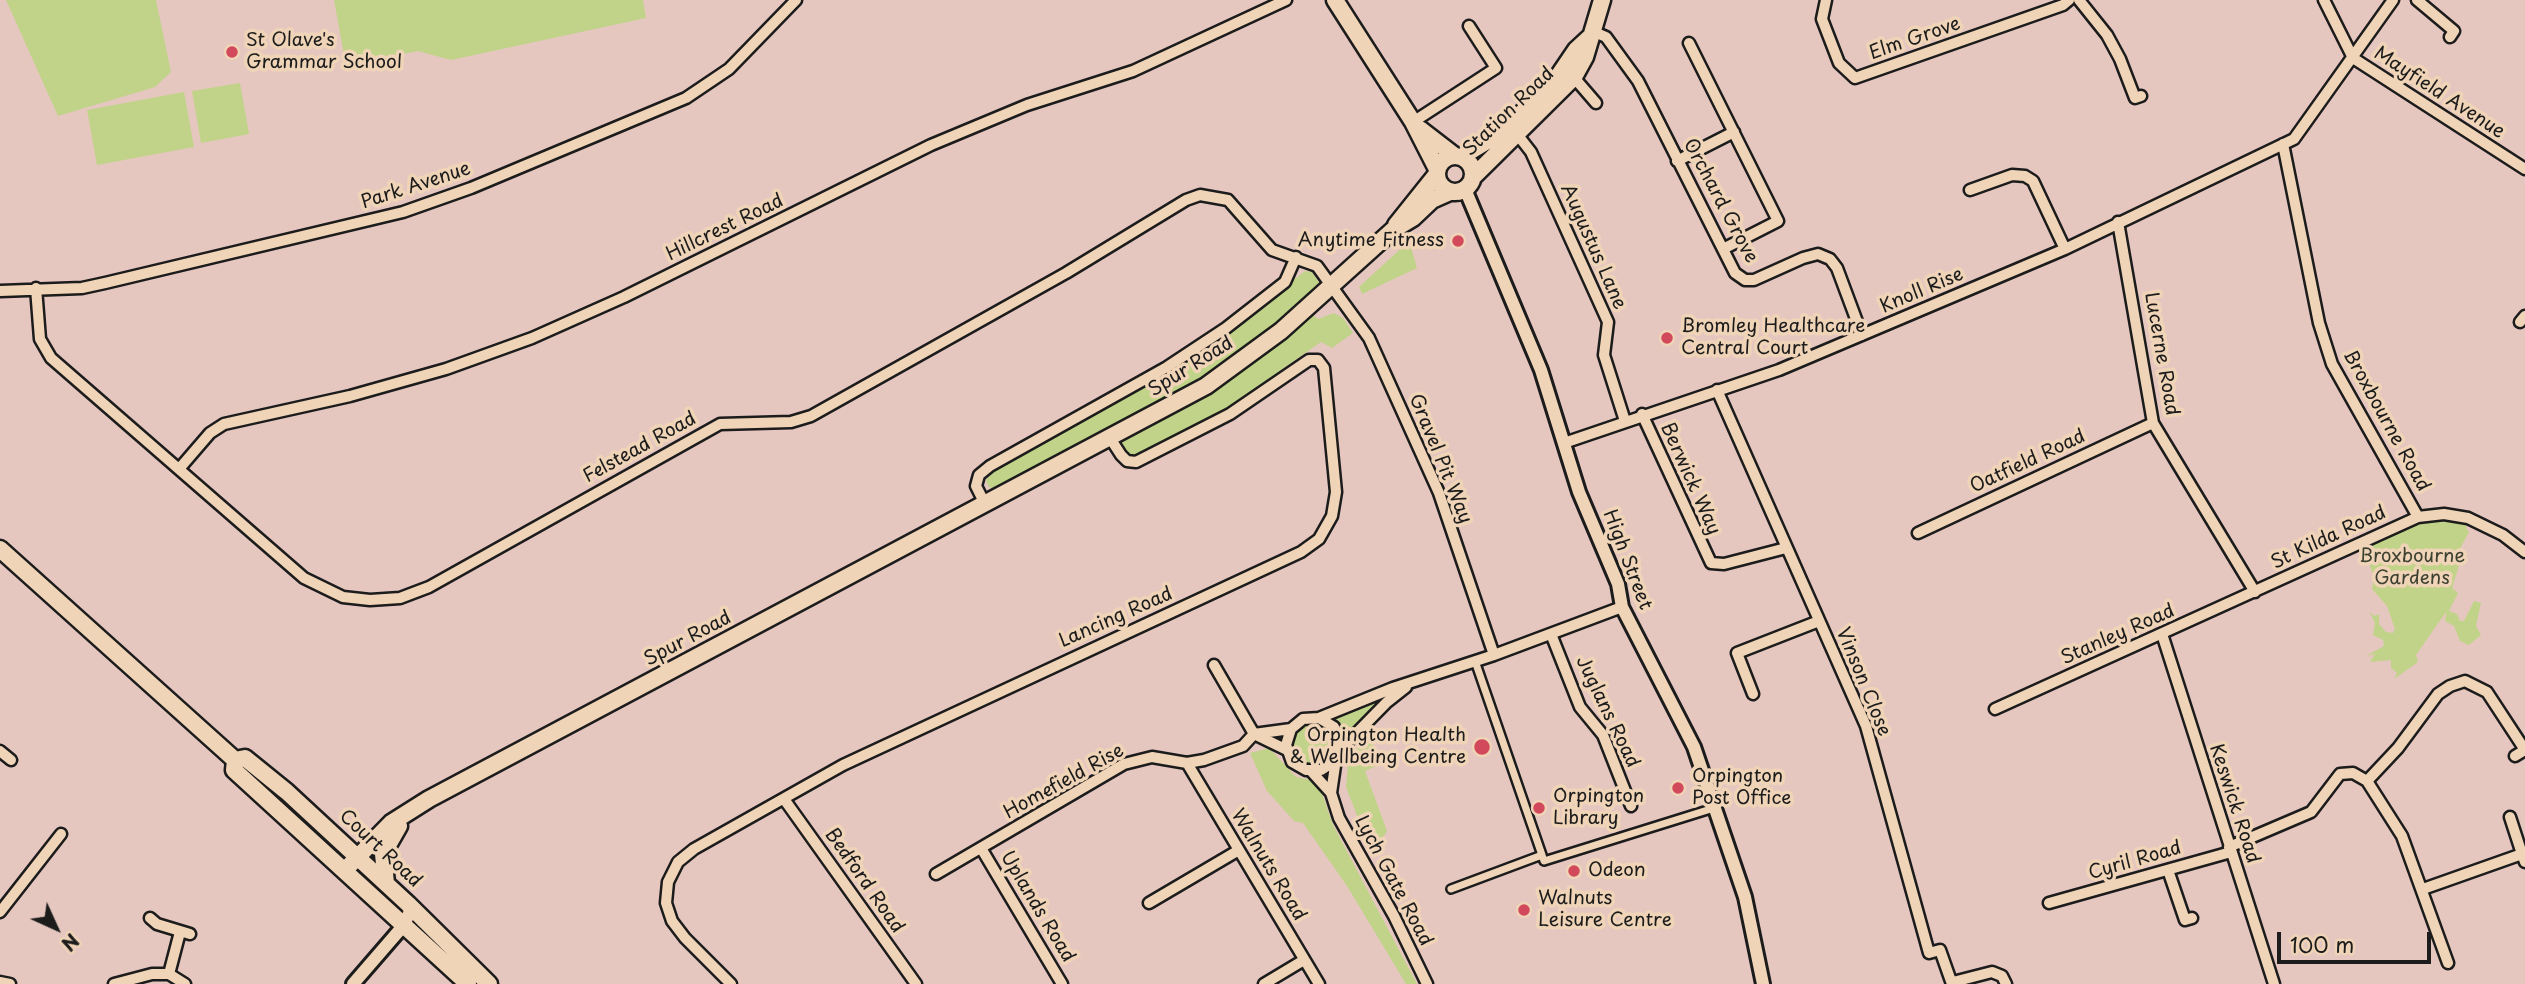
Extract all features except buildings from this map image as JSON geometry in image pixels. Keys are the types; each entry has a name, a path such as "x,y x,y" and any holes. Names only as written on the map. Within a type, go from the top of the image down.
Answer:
{"main road":[{"path":"1335,0 1413,122 1440,186 1463,186 1471,164 1437,144 1413,122"},
{"name":"Station Road","path":"1463,186 1517,134 1569,73 1576,50 1591,34 1602,0"},
{"name":"Station Road","path":"1458,156 1509,125 1569,73"},
{"path":"1436,172 1443,160 1458,156"},
{"name":"Spur Road","path":"410,809 1110,438 1216,379 1281,331 1393,230 1436,172"},
{"name":"Spur Road","path":"1393,230 1413,218 1432,200 1463,186"},
{"name":"Court Road","path":"0,549 235,760"},
{"name":"Court Road","path":"235,760 245,758 358,856 489,984"},
{"name":"Court Road","path":"235,760 234,770 468,984"},
{"path":"345,870 410,809"},
{"path":"386,883 384,849 410,809"}],"street":[{"name":"Park Avenue","path":"0,291 82,288 105,283 403,212 471,188 695,93 729,69 796,0"},
{"name":"Hillcrest Road","path":"179,470 210,433 225,424 350,396 446,369 532,338 624,298 931,145 1027,105 1133,71 1286,0"},
{"name":"Elm Grove","path":"1826,0 1822,19 1839,64 1855,78 2063,5 2069,0"},
{"path":"2079,0 2107,35 2135,98 2141,96"},
{"name":"Mayfield Avenue","path":"2324,0 2353,58 2525,169"},
{"name":"Knoll Rise","path":"1564,443 1642,414 1779,370 2065,249 2294,139 2393,0"},
{"path":"2417,0 2454,31 2450,37"},
{"path":"1413,122 1496,68 1469,26"},
{"name":"Orchard Grove","path":"1591,34 1606,37 1638,81 1735,274 1745,280 1754,280 1818,254 1830,259 1837,268 1862,335"},
{"path":"1689,43 1778,221 1723,249"},
{"path":"1569,73 1596,103"},
{"path":"1677,161 1734,132"},
{"name":"Augustus Lane","path":"1517,134 1531,152 1608,322 1604,355 1625,421"},
{"name":"Broxbourne Road","path":"2283,144 2319,323 2332,364 2418,517 2444,514 2468,518 2503,535 2525,552"},
{"path":"1970,190 2012,175 2025,176 2033,181 2065,249"},
{"name":"High Street","path":"1463,186 1541,370 1579,492 1620,589 1622,607 1686,731 1749,909 1763,984"},
{"name":"Felstead Road","path":"36,288 40,339 44,350 304,578 343,597 400,598 429,587 720,424 791,422 811,416 1066,273 1186,200 1200,195 1228,200 1265,244 1279,253 1317,265 1327,276 1330,288"},
{"name":"Lucerne Road","path":"2118,222 2153,423 2255,592"},
{"name":"Spur Road","path":"985,504 976,486 979,475 990,466 1167,367 1226,328 1285,282 1296,257"},
{"name":"Gravel Pit Way","path":"1330,288 1369,338 1430,471 1494,655"},
{"name":"Lancing Road","path":"731,984 672,921 666,903 667,882 678,862 694,849 842,765 1301,552 1319,539 1332,516 1336,492 1324,368 1318,360 1310,360 1230,414 1136,462 1127,461 1121,456 1110,438"},
{"name":"Vinson Close","path":"1717,390 1866,726 1929,953 1940,950 1952,983"},
{"name":"Berwick Way","path":"1642,414 1711,563 1724,564 1786,548"},
{"name":"Oatfield Road","path":"1918,533 2153,423"},
{"name":"St Kilda Road","path":"2255,592 2418,517"},
{"name":"Stanley Road","path":"1995,709 2255,592"},
{"name":"Homefield Rise","path":"936,874 1125,764 1152,757 1187,763 1243,746 1254,734 1291,729 1303,719 1319,718 1622,607"},
{"path":"1753,694 1737,653 1819,621"},
{"name":"Juglans Road","path":"1551,634 1575,696 1584,713 1603,735 1631,806"},
{"name":"Keswick Road","path":"2162,634 2274,984"},
{"path":"1475,661 1544,861 1714,808"},
{"path":"1214,665 1254,734 1287,750 1296,766 1311,771 1327,767 1337,755 1337,732 1319,718"},
{"path":"2448,963 2402,836 2367,781 2398,748 2438,694 2450,685 2465,681 2487,692 2525,750 2515,756"},
{"name":"Homefield Rise","path":"1337,755 1387,702 1410,684"},
{"path":"1287,750 1291,729"},
{"path":"0,751 11,760"},
{"name":"Lych Gate Road","path":"1331,793 1337,755"},
{"name":"Walnuts Road","path":"1187,763 1319,984"},
{"name":"Lych Gate Road","path":"1311,771 1331,793 1339,818 1394,917 1427,984"},
{"name":"Cyril Road","path":"2049,902 2168,870 2230,849 2311,812 2344,772 2367,781"},
{"name":"Bedford Road","path":"784,799 916,984"},
{"path":"2423,889 2524,858 2510,817"},
{"path":"0,912 61,834"},
{"name":"Uplands Road","path":"981,848 1062,984"},
{"path":"1149,903 1239,850"},
{"path":"1451,889 1542,855"},
{"path":"2168,870 2185,920 2192,918"},
{"path":"353,984 404,925 411,909 408,904"},
{"path":"150,918 185,933 169,974"},
{"path":"1264,984 1304,960"},
{"path":"1952,983 1992,972 2002,976 2006,984"},
{"path":"114,984 152,974 169,974 185,984"},
{"path":"0,982 10,984"}],"green space":[{"path":"6,0 156,0 171,72 155,87 58,116"},
{"path":"334,0 643,0 646,18 451,60 418,51 346,66"},
{"path":"240,83 249,134 201,143 192,91"},
{"path":"184,92 194,147 97,165 87,110"},
{"path":"1409,241 1417,268 1362,294 1359,287"},
{"path":"1305,271 1312,272 1320,284 1319,291 1245,351 1203,379 1000,490 989,487 986,481 989,473 1189,359"},
{"path":"1334,313 1343,318 1353,333 1332,348 1321,342 1221,412 1136,455 1129,456 1120,447 1119,442 1206,392 1312,314 1318,319"},
{"name":"Broxbourne Gardens","path":"2440,518 2468,523 2466,528 2469,532 2455,558 2460,562 2452,588 2458,593 2449,611 2457,614 2460,621 2464,621 2474,601 2481,603 2476,626 2481,635 2469,645 2460,641 2454,626 2445,621 2446,612 2416,655 2418,662 2394,679 2397,673 2391,668 2391,660 2370,662 2375,654 2366,656 2384,646 2383,640 2373,635 2375,623 2369,611 2374,616 2379,614 2379,624 2386,632 2393,633 2395,629 2387,606 2372,589 2374,577 2363,547 2366,537 2376,530 2409,527"},
{"path":"1389,695 1346,741 1340,724 1331,717"},
{"path":"1313,723 1328,729 1334,744 1328,759 1313,765 1298,759 1292,744 1298,729"},
{"path":"1370,735 1381,764 1365,771 1387,831 1384,836 1368,844 1346,787 1348,765 1355,751"},
{"path":"1269,748 1296,777 1319,785 1333,825 1417,984 1406,984 1347,886 1303,823 1294,821 1267,791 1250,753"}],"place":[{"name":"St Olave's Grammar School","path":"232,52"},
{"name":"Anytime Fitness","path":"1458,241"},
{"name":"Bromley Healthcare Central Court","path":"1667,338"},
{"name":"Orpington Health & Wellbeing Centre","path":"1482,747"},
{"name":"Orpington Post Office","path":"1678,788"},
{"name":"Orpington Library","path":"1539,808"},
{"name":"Odeon","path":"1574,871"},
{"name":"Walnuts Leisure Centre","path":"1524,910"}]}
